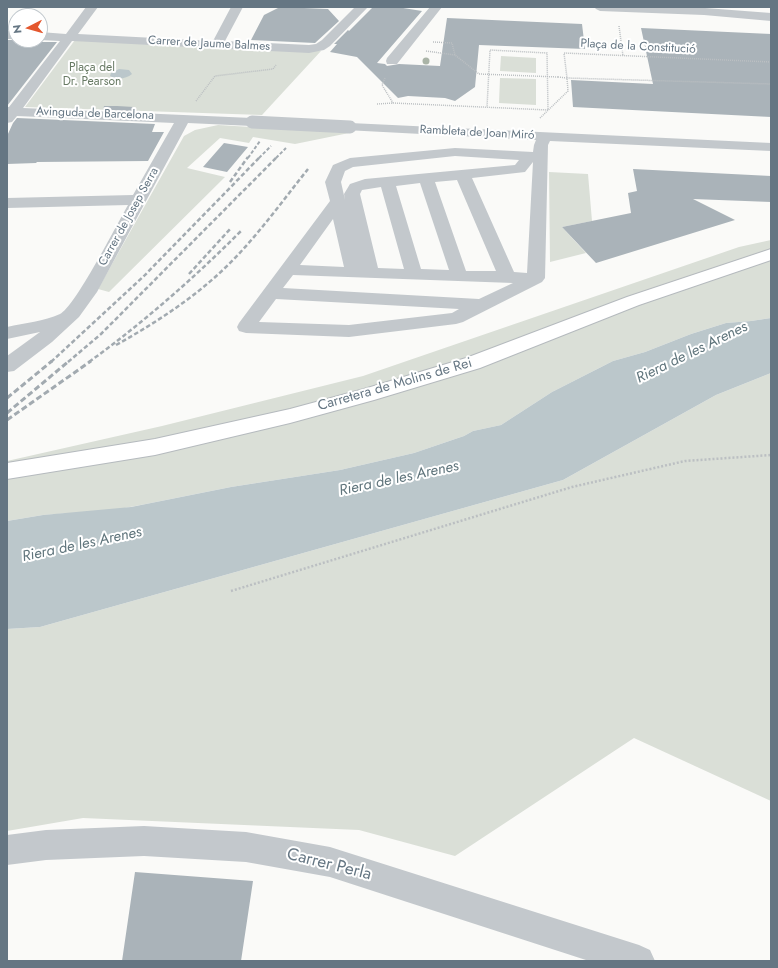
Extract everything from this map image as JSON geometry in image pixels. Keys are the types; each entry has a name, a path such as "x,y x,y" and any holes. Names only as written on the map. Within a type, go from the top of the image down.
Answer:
{"main road":[{"name":"Carretera de Molins de Rei","path":"7,471 155,446 290,416 367,395 473,363 640,298 771,254"}],"street":[{"path":"9,113 92,7"},
{"path":"218,43 237,7"},
{"name":"Carrer de Jaume Balmes","path":"48,36 218,43 309,49 320,47 362,7"},
{"path":"392,61 436,7"},
{"path":"600,7 704,11 771,17"},
{"name":"Avinguda de Barcelona","path":"9,113 183,119"},
{"name":"Rambleta de Joan Miró","path":"183,119 771,147"},
{"name":"Carrer de Josep Serra","path":"72,313 88,292 137,200 183,119"},
{"path":"520,169 530,156 535,145 534,136"},
{"path":"534,136 541,145 536,278"},
{"path":"362,272 333,182 338,168 350,163 455,152 530,156"},
{"path":"362,272 352,194 356,187 365,184 520,169 528,169 540,178"},
{"path":"462,174 507,277"},
{"path":"426,178 459,275"},
{"path":"387,182 414,274"},
{"path":"7,204 137,200"},
{"path":"338,201 246,327 349,332 456,318 536,278"},
{"path":"289,270 536,278"},
{"path":"271,293 481,305"},
{"path":"7,332 56,323 72,313"},
{"path":"7,366 45,338 72,313"},
{"name":"Carrer Perla","path":"7,850 46,845 144,841 246,847 330,862 639,961"}],"path":[{"path":"616,8 623,56"},
{"path":"431,42 452,43 455,55"},
{"path":"183,119 215,76 273,69 287,48"},
{"path":"487,108 490,50 548,53 548,110"},
{"path":"424,51 455,55 479,74 771,84"},
{"name":"Plaça de la Constitució","path":"567,78 564,53 771,62"},
{"path":"534,136 548,110 568,91 567,78"},
{"path":"382,85 393,103"},
{"path":"377,104 393,103 548,110"},
{"path":"231,591 572,487 685,461 771,455"}],"green space":[{"name":"Plaça del Dr. Pearson","path":"75,40 321,51 262,115 25,107"},
{"path":"501,56 536,58 536,73 500,71"},
{"path":"500,78 536,79 536,105 499,103"},
{"path":"218,125 349,133 295,144 253,137 249,143 220,138 187,168 225,177 109,292 98,289 184,136 195,130"},
{"path":"549,172 588,174 592,221 562,227 586,253 550,262"},
{"path":"771,240 771,318 726,323 691,334 645,352 613,361 552,392 501,425 473,431 464,436 414,453 340,470 231,487 114,510 43,515 7,521 7,461 162,426 363,376 739,247"},
{"path":"771,373 771,801 634,738 455,856 359,830 83,818 7,831 7,629 40,627 563,480 716,395"}],"water":[{"path":"119,69 129,70 132,74 121,78 110,76 111,73"},
{"name":"Riera de les Arenes","path":"771,318 771,373 716,395 563,480 40,627 7,629 7,521 43,515 131,507 231,487 340,470 414,453 464,436 473,431 501,425 552,392 613,361 645,352 691,334 726,323"}],"building":[{"path":"280,7 328,9 339,21 315,43 251,40 264,15"},
{"path":"373,7 397,7 422,11 377,63 385,64 387,66 399,64 440,66 447,18 582,24 585,49 479,45 475,87 455,101 445,98 408,96 398,98 357,57 330,52 337,44 334,44"},
{"path":"641,28 771,34 771,117 573,107 571,80 653,84"},
{"path":"7,40 8,48 48,48 48,42 57,42 7,106"},
{"path":"104,106 134,107 132,111 103,110"},
{"path":"17,118 155,124 152,132 164,132 148,161 37,162 7,164 7,136"},
{"path":"224,143 248,147 227,172 203,167"},
{"path":"633,169 771,176 771,202 693,199 735,220 596,263 562,227 631,213 628,193 637,191"},
{"path":"135,872 253,881 241,961 122,961"}],"railway":[{"path":"248,158 260,141"},
{"path":"260,157 271,146"},
{"path":"277,157 286,148"},
{"path":"230,182 248,157"},
{"path":"51,362 144,276 260,157"},
{"path":"68,362 101,334 277,157"},
{"path":"116,345 178,306 221,272 254,237 308,169"},
{"path":"189,274 231,228"},
{"path":"89,362 168,299 242,230"},
{"path":"7,398 52,361"},
{"path":"7,413 69,361"},
{"path":"7,420 91,361"}]}
